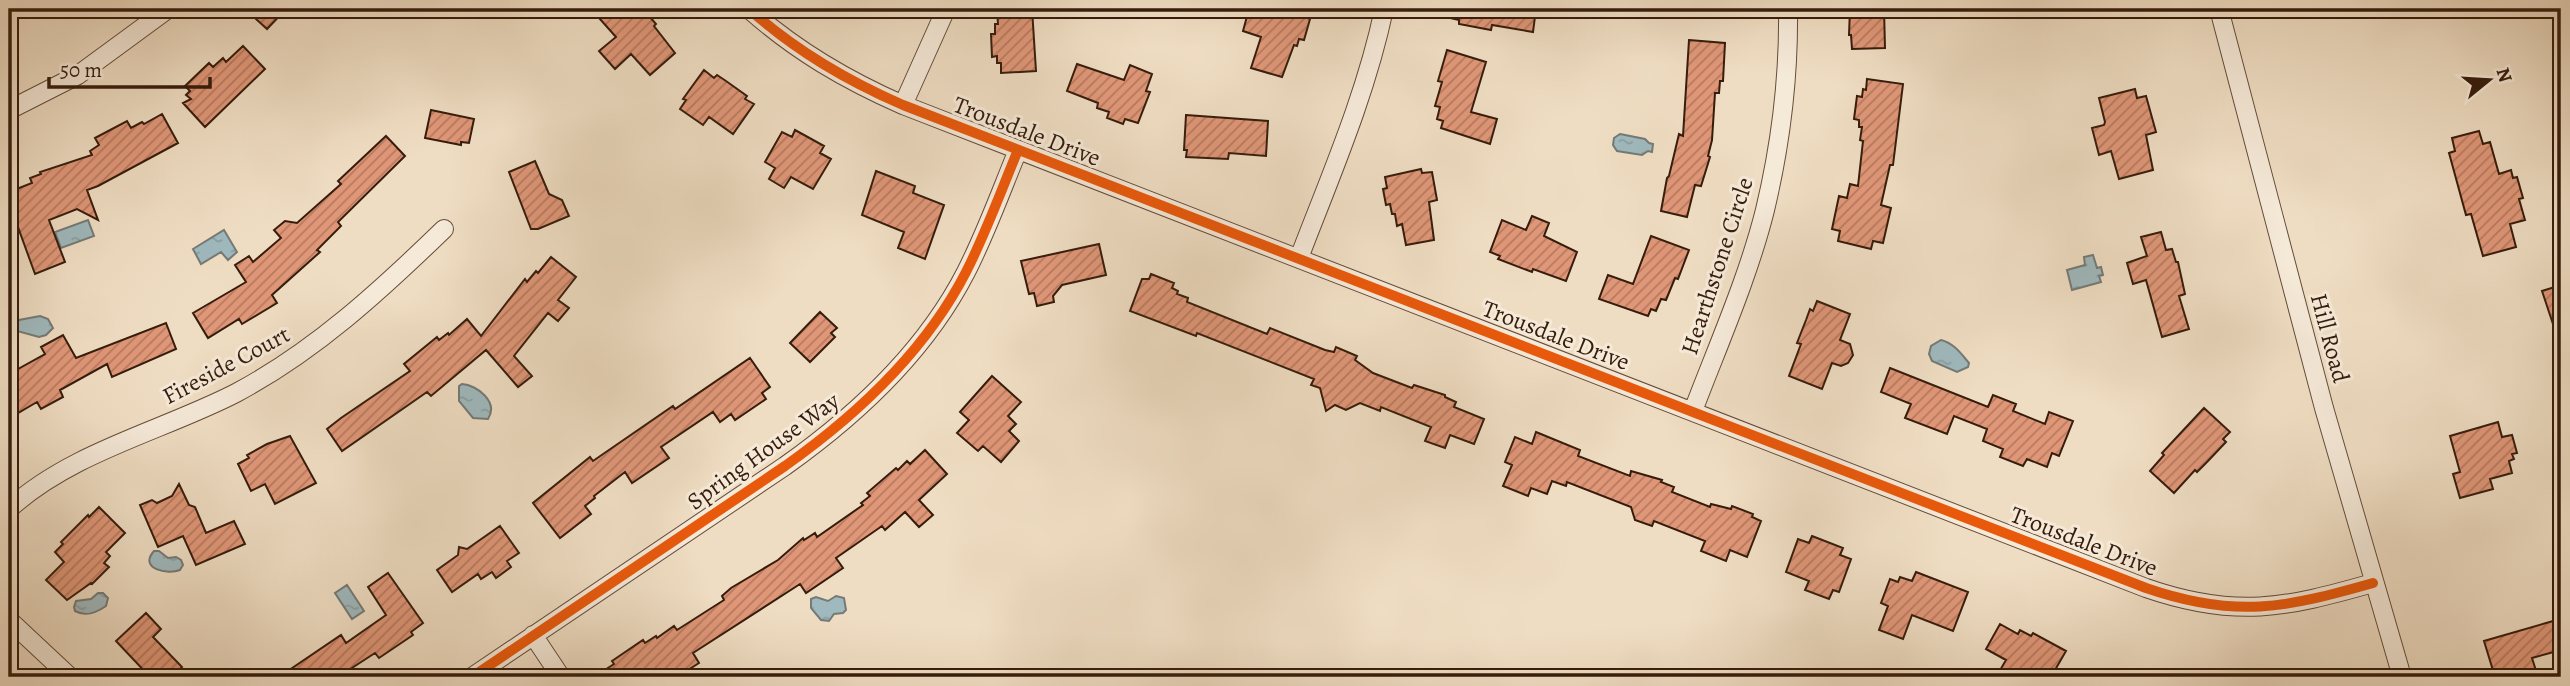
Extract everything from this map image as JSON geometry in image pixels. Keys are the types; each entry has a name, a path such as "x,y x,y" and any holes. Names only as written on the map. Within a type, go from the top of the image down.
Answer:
{"street":[{"path":"9,110 78,75 168,9"},
{"name":"Trousdale Drive","path":"750,9 785,39 817,61 846,79 903,105 2118,578 2187,601 2230,607 2267,607 2307,601 2373,583"},
{"path":"903,105 946,9"},
{"path":"1299,258 1349,128 1375,48 1384,9"},
{"name":"Hearthstone Circle","path":"1693,411 1765,212 1784,110 1788,66 1788,9"},
{"name":"Hill Road","path":"2219,9 2324,408 2402,677"},
{"name":"Spring House Way","path":"472,677 816,444 869,397 916,348 951,299 981,241 1018,150"},
{"name":"Fireside Court","path":"9,509 38,486 68,468 204,408 291,360 368,301 444,229"},
{"path":"9,620 70,677"},
{"path":"533,635 561,677"}],"water":[{"path":"1620,134 1645,139 1653,144 1652,152 1648,151 1642,155 1617,151 1613,145 1614,138"},
{"path":"88,220 94,236 61,248 55,232"},
{"path":"224,230 237,252 228,260 221,252 201,264 193,249"},
{"path":"2093,255 2097,268 2101,267 2101,282 2072,290 2067,270 2085,265 2084,257"},
{"path":"40,316 48,319 53,328 46,335 39,337 17,331 19,320"},
{"path":"1941,340 1957,350 1969,363 1968,367 1957,372 1932,361 1929,354 1931,346"},
{"path":"462,384 485,395 491,406 488,419 473,418 459,401 459,386"},
{"path":"154,551 159,551 168,558 176,557 181,560 183,565 180,570 162,571 152,566 150,557"},
{"path":"347,585 364,611 352,619 335,593"},
{"path":"98,593 103,593 108,598 106,606 91,613 75,611 76,601 91,599"},
{"path":"836,596 844,598 846,610 834,614 829,621 821,620 811,608 811,599 816,597 828,601"}],"building":[{"path":"245,9 286,9 267,29"},
{"path":"591,9 643,9 675,53 650,75 631,54 615,69 599,51 616,37"},
{"path":"1000,9 1032,9 1036,71 1001,73 1001,63 997,63 997,56 992,57 991,34 995,34 995,24 998,24 997,11 1000,12"},
{"path":"1249,9 1308,9 1305,17 1310,19 1304,40 1299,39 1297,46 1294,45 1282,77 1251,68 1261,37 1243,31"},
{"path":"1451,9 1536,9 1533,32 1492,25 1491,30 1459,24 1459,20 1450,18"},
{"path":"1850,9 1884,9 1885,48 1852,49 1849,35"},
{"path":"1689,40 1725,43 1723,81 1720,81 1719,93 1715,93 1710,157 1701,186 1695,185 1687,217 1661,211 1679,134 1683,136"},
{"path":"243,46 265,69 205,127 183,103 191,99 186,95 190,91 185,86 209,63 213,67 223,58 226,62"},
{"path":"1447,50 1486,62 1471,112 1497,119 1490,144 1441,128 1443,121 1437,119 1440,107 1435,106 1442,82 1438,81"},
{"path":"1077,64 1124,80 1130,65 1152,74 1146,91 1150,92 1138,123 1125,119 1123,124 1107,118 1109,112 1097,108 1098,103 1067,91"},
{"path":"704,70 714,78 717,75 726,81 754,104 733,134 709,117 703,125 680,109 686,100 683,99"},
{"path":"1867,79 1903,84 1893,165 1890,165 1881,205 1891,208 1883,243 1873,241 1871,249 1838,241 1840,231 1832,229 1839,196 1847,198 1850,184 1858,186 1863,141 1860,140 1862,127 1859,127 1859,120 1854,119 1857,96 1862,97"},
{"path":"2135,89 2137,98 2146,96 2156,132 2146,135 2153,170 2119,179 2111,151 2099,155 2092,128 2104,125 2105,122 2099,98"},
{"path":"431,110 474,119 469,143 461,142 461,145 425,138"},
{"path":"162,114 178,143 87,190 98,220 77,209 49,220 65,262 35,274 15,219 9,222 9,192 32,183 30,178 41,174 40,172 92,155 90,151 99,145 95,138 127,121 131,128"},
{"path":"1186,115 1268,121 1266,156 1229,153 1228,159 1186,157"},
{"path":"795,130 824,146 820,153 831,159 813,189 791,177 784,188 769,179 775,168 765,162 782,132 792,137"},
{"path":"2479,131 2483,144 2490,142 2499,174 2511,170 2513,178 2517,177 2525,220 2510,224 2516,247 2483,256 2471,214 2466,215 2449,153 2455,151 2452,138"},
{"path":"386,136 405,156 338,222 341,226 317,250 320,252 272,295 277,303 242,324 239,319 208,338 193,313 246,282 235,265 249,256 253,262 281,238 274,230 285,221 297,223 341,184 338,181"},
{"path":"535,161 549,194 562,200 569,216 538,229 531,229 509,172"},
{"path":"1421,169 1422,173 1432,172 1437,200 1429,202 1434,240 1406,245 1402,224 1397,226 1390,204 1386,205 1383,189 1387,188 1385,177"},
{"path":"876,171 915,186 913,193 944,205 925,259 898,248 904,232 862,215"},
{"path":"1532,216 1549,223 1544,236 1577,252 1566,281 1533,269 1532,272 1498,259 1500,256 1490,252 1502,220 1526,230"},
{"path":"2161,232 2166,250 2172,249 2178,262 2185,294 2179,296 2189,329 2162,337 2146,280 2133,284 2127,263 2147,256 2141,237"},
{"path":"1651,236 1689,250 1678,279 1675,278 1666,300 1661,299 1656,311 1651,309 1648,316 1599,299 1608,275 1633,284"},
{"path":"1099,244 1106,275 1062,285 1053,296 1054,302 1037,306 1034,293 1029,294 1021,261"},
{"path":"551,257 576,277 558,300 569,308 558,321 548,313 514,356 532,376 518,387 486,350 431,396 427,392 342,451 327,429 410,371 404,364 437,337 439,340 448,333 449,335 467,319 481,336 525,279 527,282 536,271 538,273"},
{"path":"1151,274 1174,283 1172,288 1178,291 1177,294 1188,298 1187,302 1267,334 1270,328 1325,350 1334,352 1336,347 1357,356 1355,360 1373,373 1412,388 1414,385 1445,395 1456,402 1454,407 1484,419 1474,444 1450,435 1445,448 1425,441 1431,427 1381,407 1380,411 1360,403 1346,410 1335,405 1326,411 1320,388 1311,385 1314,379 1197,333 1196,336 1130,311 1142,279 1149,279"},
{"path":"2561,285 2561,338 2558,339 2542,291"},
{"path":"1817,301 1850,314 1840,340 1850,344 1853,355 1848,363 1841,366 1832,363 1822,389 1789,376 1801,344 1797,343 1810,309 1813,311"},
{"path":"820,312 837,328 831,333 835,337 810,362 790,343"},
{"path":"166,323 176,349 112,377 107,364 60,390 63,397 41,409 37,402 18,413 9,396 9,374 45,354 41,347 63,335 76,358"},
{"path":"750,358 770,387 762,393 766,399 735,420 731,414 720,422 713,412 661,447 669,458 632,483 625,472 585,506 591,514 560,538 533,503 590,457 593,461 673,406 675,409"},
{"path":"1890,368 1988,407 1993,395 2016,404 2013,411 2045,424 2049,412 2073,421 2059,456 2052,453 2047,467 2027,459 2023,466 2000,457 2003,449 1983,441 1987,429 1954,416 1947,434 1905,418 1911,404 1881,392"},
{"path":"992,376 1021,402 1008,416 1016,424 1009,431 1019,441 1001,462 983,446 978,451 957,433 969,420 960,412"},
{"path":"2204,408 2230,432 2223,439 2226,442 2174,493 2150,471 2164,455 2162,453"},
{"path":"2498,422 2502,437 2512,435 2517,453 2512,454 2514,459 2509,461 2512,473 2490,479 2493,489 2460,498 2453,474 2460,472 2450,436"},
{"path":"1536,432 1580,450 1578,456 1630,476 1631,471 1662,480 1661,482 1674,487 1672,492 1710,507 1711,504 1731,509 1732,506 1753,514 1752,517 1761,521 1747,557 1730,550 1726,561 1701,551 1705,541 1654,521 1652,526 1635,520 1631,507 1567,482 1566,486 1552,481 1547,494 1531,488 1528,496 1503,486 1512,465 1505,462 1515,437 1532,444"},
{"path":"290,436 316,483 275,504 265,484 251,491 238,464 249,458 247,455 267,444"},
{"path":"925,450 947,474 919,500 933,515 919,527 905,512 885,530 882,526 836,558 843,568 806,593 800,584 693,653 699,663 677,677 594,677 643,640 645,643 656,636 657,638 674,626 677,630 724,600 722,596 731,588 778,560 803,538 804,540 815,533 817,537 863,505 861,503 870,496 867,493 896,468 898,470 907,461 910,464"},
{"path":"179,484 189,505 195,507 206,533 234,521 245,544 196,565 183,536 158,547 140,505 152,500 157,503 172,496"},
{"path":"99,507 125,533 106,552 110,556 104,563 109,567 92,584 67,600 46,580 64,562 55,552 63,544 61,542"},
{"path":"500,526 519,553 507,561 511,567 496,578 492,572 481,579 478,574 452,592 437,570 458,555 459,547 467,549"},
{"path":"1812,536 1843,548 1840,555 1851,559 1839,592 1833,590 1829,599 1805,590 1809,581 1786,572 1798,539 1809,543"},
{"path":"1916,572 1968,592 1953,631 1912,615 1903,639 1879,630 1888,606 1881,603 1890,579 1898,582 1900,577 1912,581"},
{"path":"388,573 423,623 411,632 413,635 379,658 375,653 338,677 279,677 341,635 346,643 386,615 368,587"},
{"path":"146,613 161,629 153,637 182,667 172,677 150,677 116,641"},
{"path":"2553,621 2561,650 2532,658 2538,677 2495,677 2484,641"},
{"path":"2000,624 2018,634 2020,630 2031,636 2033,633 2066,651 2051,677 2009,677 1999,672 2006,660 1986,649"}],"cycle path":[{"path":"749,9 822,63 903,105 2146,588 2207,604 2260,607 2313,599 2373,583"},
{"path":"472,677 785,466 838,425 887,380 931,329 966,272 1018,150"}]}
